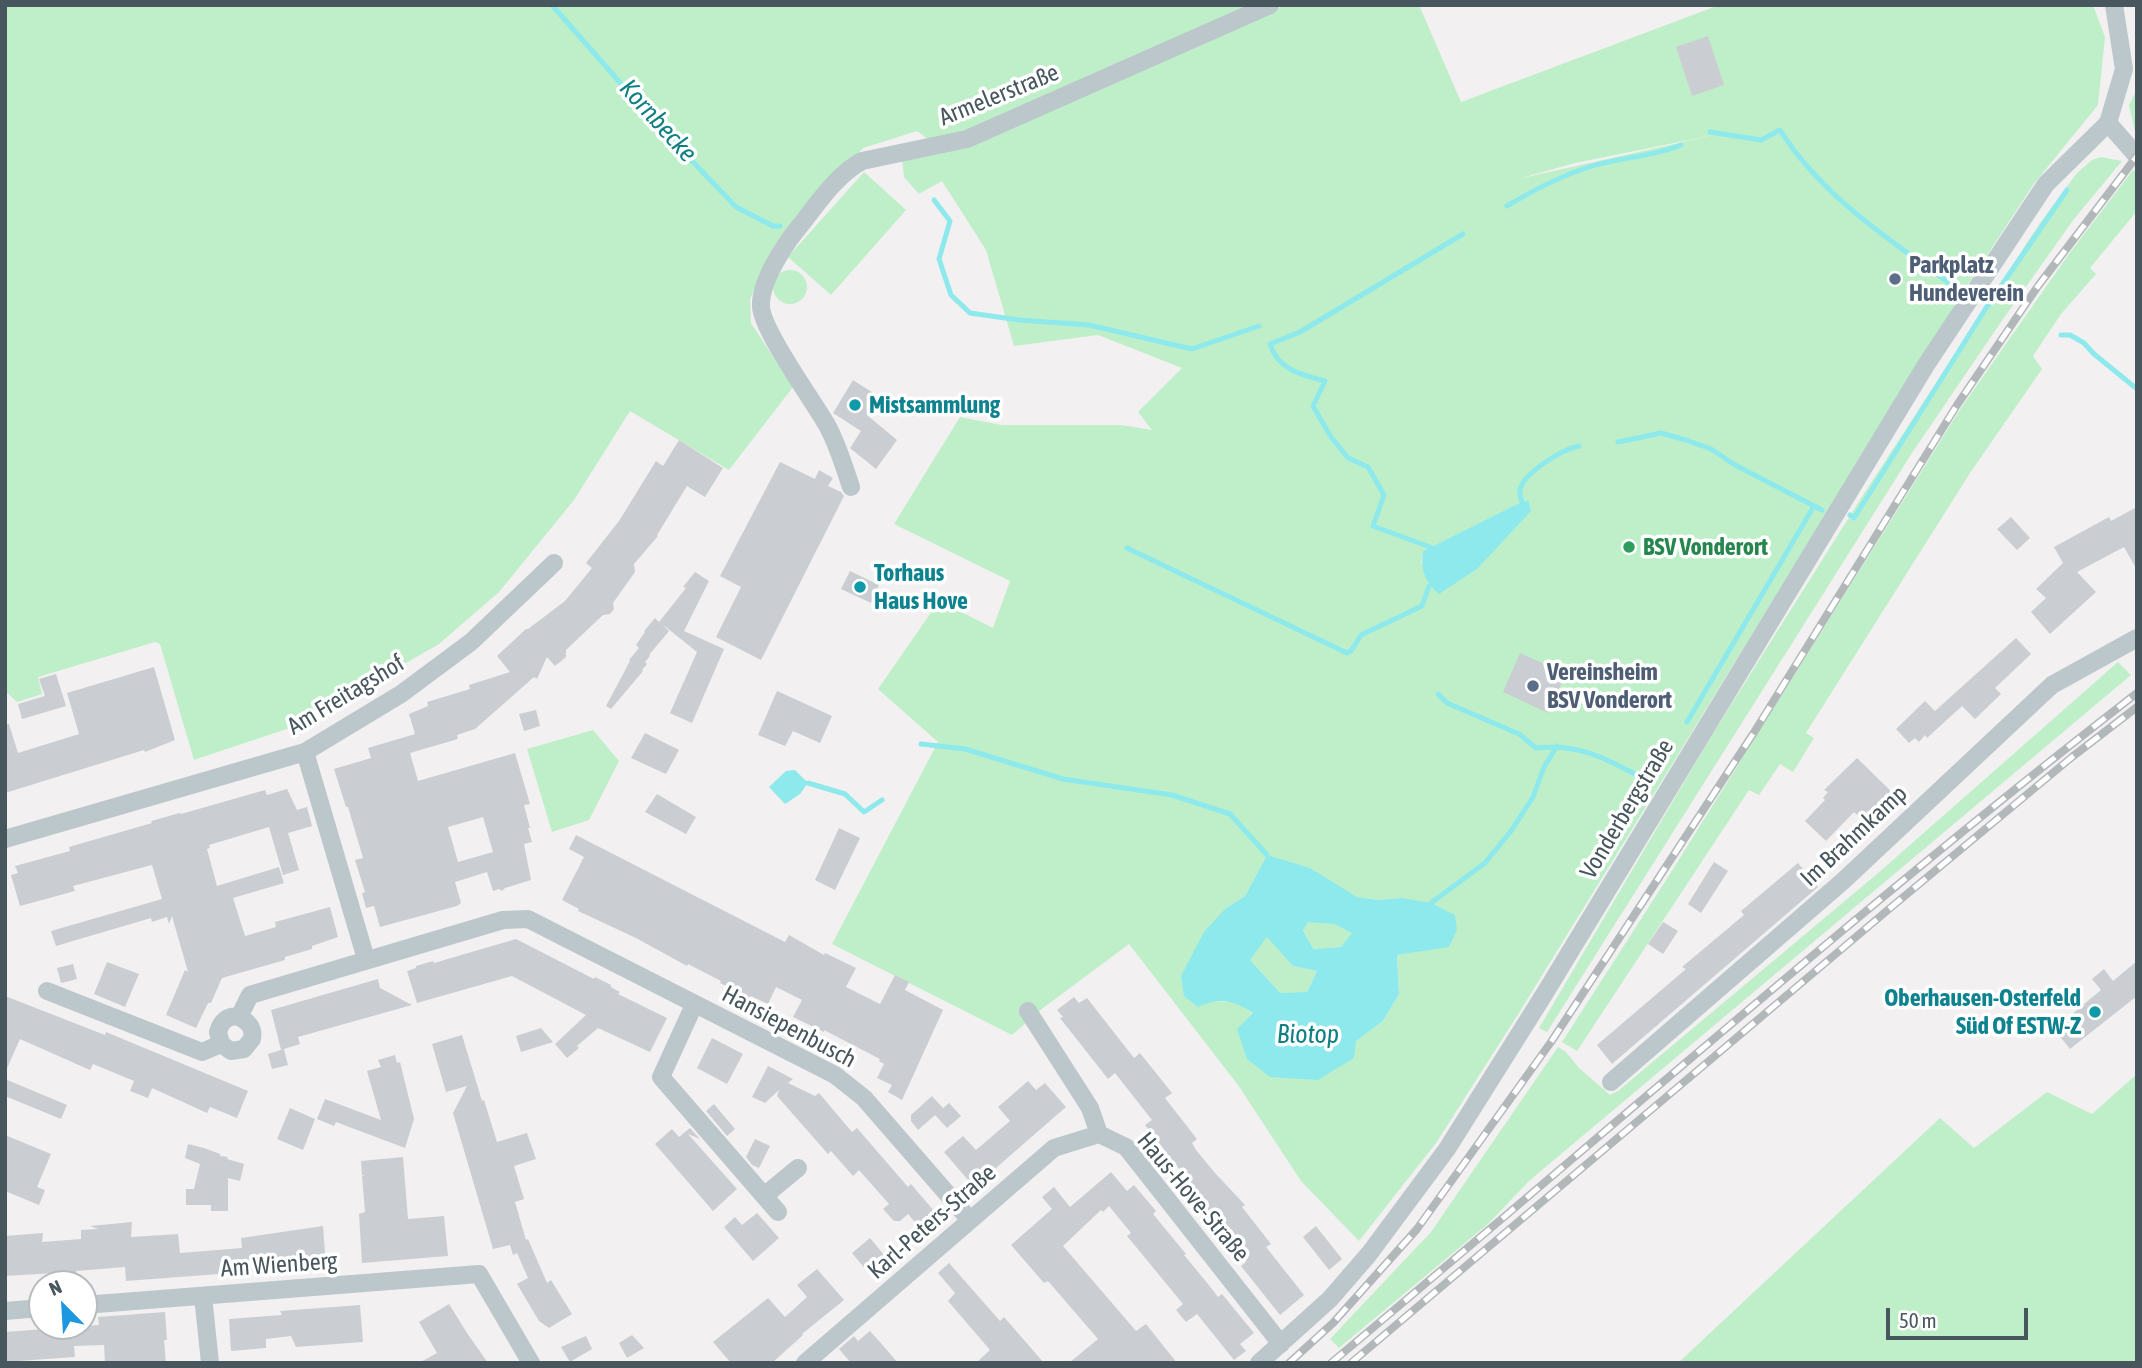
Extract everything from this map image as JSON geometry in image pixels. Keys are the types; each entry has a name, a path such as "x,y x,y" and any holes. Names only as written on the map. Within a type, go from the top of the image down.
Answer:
{"street":[{"name":"Armelerstraße","path":"851,486 829,430 766,326 761,306 769,272 793,233 822,198 850,167 862,161 967,139 1270,5"},
{"path":"2114,5 2124,69 2108,124 2137,156"},
{"name":"Vonderbergstraße","path":"1259,1363 1331,1299 1369,1254 1447,1149 1926,365 2046,184 2108,124"},
{"name":"Am Freitagshof","path":"5,839 305,752 401,694 471,642 554,563"},
{"name":"Im Brahmkamp","path":"1611,1082 1843,881 2052,685 2134,646"},
{"path":"305,752 366,959"},
{"name":"Hansiepenbusch","path":"220,1044 220,1026 229,1017 239,1017 250,995 503,920 528,919 835,1075 864,1098 970,1220"},
{"path":"47,991 202,1052 220,1044 231,1051 244,1049 249,1045 253,1033 251,1026 239,1017"},
{"name":"Hansiepenbusch","path":"695,1005 661,1077 778,1212"},
{"name":"Haus-Hove-Straße","path":"1028,1011 1090,1108 1099,1134 1126,1147 1280,1344"},
{"name":"Karl-Peters-Straße","path":"804,1363 1054,1148 1099,1134"},
{"path":"764,1196 798,1168"},
{"name":"Am Wienberg","path":"98,1304 478,1274 531,1363"},
{"path":"203,1296 210,1363"},
{"path":"5,1311 28,1309"}],"green space":[{"path":"5,5 1262,5 991,123 932,142 917,131 863,148 775,245 750,299 751,323 793,387 729,470 630,411 574,500 499,592 439,644 296,726 194,760 160,644 155,642 38,677 42,694 17,702 5,691"},
{"path":"1286,5 1419,5 1461,102 1714,7 1729,5 2093,5 2105,37 2098,105 2033,185 1961,295 1517,1016 1436,1143 1359,1241 1301,1181 1238,1085 1129,944 1043,1008 1012,1035 832,944 938,742 878,689 939,601 993,628 1010,581 894,524 960,417 1001,425 1121,425 1152,430 1138,412 1182,368 1098,335 1014,346 986,250 942,181 919,194 904,177 902,159 1119,76","holes":["1714,135 1518,179 1575,163","1528,500 1421,564 1423,551","1267,855 1357,897 1378,900 1402,898 1420,951 1397,955 1399,994 1383,1021 1356,1041 1253,1014 1237,1002 1211,1001 1182,976 1226,908 1245,896"]},
{"path":"2137,89 2137,141 2129,105"},
{"path":"2101,157 2122,161 2074,219 1912,453 1547,1032 1539,1028 1712,735 1865,492 2040,223 2077,173 2092,160"},
{"path":"2133,170 2137,173 2137,211 2090,268 2096,274 2061,314 2033,356 2042,369 1970,473 1806,733 1814,738 1793,772 1780,764 1759,795 1749,790 1577,1051 1562,1042 1961,408 2069,254"},
{"path":"864,172 906,210 831,295 788,257"},
{"path":"790,270 802,275 807,287 802,299 790,304 778,299 773,287 778,275"},
{"path":"2118,662 2131,675 1529,1181 1489,1223 1339,1348 1330,1339 1431,1232 1558,1047 1610,1095 1618,1091 1877,874"},
{"path":"593,730 619,761 589,820 552,832 527,749"},
{"path":"1308,921 1334,924 1353,933 1341,947 1312,949 1303,929"},
{"path":"1267,936 1293,966 1317,971 1307,992 1280,994 1250,960"},
{"path":"2137,1074 2137,1363 1678,1363 1940,1118 1974,1148 2047,1092 2092,1114"}],"water":[{"path":"1528,500 1531,511 1477,569 1439,594 1434,590 1425,575 1423,551"},
{"path":"795,770 808,783 800,794 785,804 769,787 786,771"},
{"name":"Biotop","path":"1267,855 1310,868 1357,897 1378,900 1402,898 1431,903 1455,915 1457,930 1449,947 1397,955 1399,994 1383,1021 1356,1041 1354,1058 1318,1080 1270,1077 1247,1059 1237,1029 1253,1013 1226,1001 1198,1007 1184,996 1181,976 1204,932 1226,908 1245,896","holes":["1308,922 1334,924 1352,933 1341,947 1313,949 1303,930","1267,937 1293,966 1317,971 1307,992 1280,993 1250,960"]}],"building":[{"path":"1708,36 1724,85 1692,96 1676,47"},
{"path":"853,380 878,396 867,415 897,440 876,469 850,448 861,431 833,413"},
{"path":"679,440 723,468 705,497 687,486 658,536 634,564 635,572 613,603 614,609 610,614 603,615 566,650 566,657 555,666 547,657 537,679 534,677 475,729 457,735 458,739 410,753 418,781 515,753 530,804 524,805 532,842 524,844 531,880 502,891 493,891 487,872 455,882 461,903 457,906 380,927 374,906 366,908 362,893 365,892 355,860 363,858 334,769 371,758 368,748 415,734 409,714 428,706 427,702 470,689 469,685 510,672 497,656 526,629 565,601 592,568 586,563 619,521 656,461 663,466","holes":["483,817 493,852 458,862 448,827"]},
{"path":"780,462 815,479 819,470 833,478 828,486 844,496 761,660 716,637 741,587 720,576"},
{"path":"2137,507 2137,570 2124,547 2077,572 2096,592 2050,634 2031,612 2046,598 2036,589 2063,563 2054,547 2109,517 2111,521"},
{"path":"2011,517 2030,538 2017,550 1997,529"},
{"name":"Torhaus Haus Hove","path":"850,571 879,585 871,603 841,589"},
{"path":"695,572 709,581 684,631 724,649 692,723 670,713 697,652 662,624 669,631 649,655 643,671 611,709 606,706 629,660 639,648 636,645 644,631 655,618 659,622"},
{"path":"2016,638 2031,654 1995,688 2001,694 1975,719 1962,706 1919,742 1915,738 1909,743 1896,729 1925,701 1935,711"},
{"name":"Vereinsheim BSV Vonderort","path":"1520,653 1558,670 1563,680 1548,713 1503,692"},
{"path":"154,667 175,740 145,752 144,750 5,793 5,725 9,724 18,753 79,734 67,693"},
{"path":"56,674 66,706 22,719 18,704 45,696 39,679"},
{"path":"777,691 832,716 820,743 793,731 785,746 758,735"},
{"path":"536,710 540,726 524,731 519,714"},
{"path":"645,733 679,750 666,774 631,758"},
{"path":"1857,758 1901,801 1872,829 1854,812 1826,841 1805,821 1825,800 1823,798 1828,792 1824,790"},
{"path":"287,789 297,810 307,807 312,826 288,833 299,870 283,875 269,827 209,845 210,848 207,849 217,886 279,867 284,883 233,898 245,936 276,927 275,922 330,907 338,937 285,957 285,960 222,978 196,1028 166,1015 185,970 188,972 172,916 169,924 167,917 152,922 151,918 56,946 51,931 162,899 152,865 73,886 75,891 20,906 11,875 18,873 15,866 70,851 69,847 152,823 151,821 265,790 267,795"},
{"path":"657,794 696,817 686,834 645,812"},
{"path":"839,828 860,838 835,890 815,880"},
{"path":"576,835 785,942 789,935 824,955 825,953 856,968 846,987 880,1004 895,975 909,982 905,990 943,1010 902,1100 888,1092 892,1085 877,1078 884,1064 880,1059 793,1017 802,1000 776,987 768,1004 751,996 750,998 688,964 687,966 578,911 579,909 562,900 584,857 569,849"},
{"path":"1714,862 1728,871 1701,913 1688,904"},
{"path":"1798,863 1818,887 1612,1064 1597,1045 1686,969 1682,967 1744,915 1741,911"},
{"path":"1663,922 1678,931 1663,954 1648,944"},
{"path":"516,939 611,985 620,992 618,994 667,1018 650,1052 598,1028 567,1058 555,1044 586,1015 512,976 417,1003 407,971 433,961 434,963"},
{"name":"Oberhausen-Osterfeld Süd Of ESTW-Z","path":"2137,961 2137,996 2070,1049 2054,1029 2101,990 2092,979 2104,969 2113,981"},
{"path":"107,962 139,974 125,1007 94,994"},
{"path":"73,964 77,979 61,983 57,968"},
{"path":"378,979 380,988 412,1005 298,1037 300,1044 284,1049 288,1065 272,1069 268,1054 281,1050 271,1010"},
{"path":"5,996 105,1035 106,1032 248,1091 237,1118 210,1107 207,1113 152,1088 148,1098 130,1091 134,1081 93,1064 90,1070 20,1039 5,1073"},
{"path":"1074,997 1079,1003 1087,998 1134,1058 1140,1053 1172,1093 1165,1098 1197,1139 1192,1143 1196,1150 1245,1205 1242,1207 1271,1244 1266,1247 1304,1295 1280,1315 1241,1266 1246,1262 1206,1211 1201,1215 1178,1187 1187,1179 1145,1125 1152,1120 1115,1073 1108,1079 1060,1018 1063,1017 1057,1010"},
{"path":"541,1028 553,1042 521,1052 516,1036"},
{"path":"462,1035 497,1142 527,1133 536,1159 514,1166 524,1199 515,1202 526,1240 528,1239 547,1283 551,1280 572,1314 549,1328 539,1321 517,1284 528,1278 517,1253 513,1255 510,1245 493,1249 453,1113 467,1086 446,1092 432,1044"},
{"path":"712,1038 743,1054 727,1084 697,1068"},
{"path":"395,1055 397,1063 400,1062 414,1119 405,1148 336,1122 334,1126 317,1119 325,1099 381,1120 367,1071 381,1067 378,1060"},
{"path":"768,1066 793,1079 788,1083 815,1096 819,1093 852,1132 857,1128 908,1187 911,1184 940,1218 923,1232 908,1214 900,1221 894,1221 883,1209 889,1204 859,1170 853,1176 831,1151 828,1154 777,1096 779,1090 765,1103 752,1097"},
{"path":"5,1079 67,1105 61,1119 5,1096"},
{"path":"1028,1081 1036,1090 1045,1083 1066,1107 974,1187 944,1152 963,1136 976,1150 1010,1121 998,1107"},
{"path":"932,1096 943,1108 918,1130 911,1121 911,1115"},
{"path":"949,1103 961,1116 947,1128 935,1115"},
{"path":"714,1104 735,1129 727,1136 706,1111"},
{"path":"290,1108 315,1119 303,1150 277,1139"},
{"path":"690,1128 700,1139 688,1134 737,1189 713,1211 655,1144 672,1129 679,1137"},
{"path":"5,1135 51,1154 37,1187 45,1190 39,1205 5,1191"},
{"path":"755,1139 770,1146 759,1168 752,1165 746,1157"},
{"path":"188,1144 244,1164 240,1181 228,1178 228,1211 211,1211 211,1205 186,1205 186,1189 194,1189 200,1164 185,1158"},
{"path":"403,1157 408,1219 444,1216 448,1256 362,1263 359,1214 365,1212 362,1176 365,1176 362,1175 361,1161"},
{"path":"1111,1172 1127,1191 1134,1185 1156,1211 1153,1214 1218,1297 1222,1294 1254,1333 1240,1344 1246,1351 1234,1360 1197,1314 1186,1322 1176,1310 1183,1304 1127,1236 1131,1233 1109,1206 1103,1212 1101,1210 1063,1246 1136,1331 1146,1324 1177,1363 1069,1363 1098,1339 1048,1281 1044,1283 1011,1245 1052,1209 1042,1197 1054,1187 1070,1207"},
{"path":"757,1213 779,1238 753,1261 724,1227 735,1217 742,1225"},
{"path":"132,1222 131,1237 178,1234 180,1253 242,1248 241,1238 323,1226 326,1266 126,1281 125,1267 28,1270 28,1275 5,1276 5,1236 43,1233 42,1242 81,1239 81,1230 98,1229 90,1226"},
{"path":"1316,1226 1342,1259 1329,1270 1303,1237"},
{"path":"870,1238 889,1261 871,1276 852,1253"},
{"path":"949,1263 1000,1321 1004,1317 1044,1363 976,1363 990,1350 948,1301 955,1293 938,1273"},
{"path":"817,1269 844,1300 772,1363 731,1363 713,1342 768,1298 785,1317 807,1297 797,1285"},
{"path":"449,1304 488,1363 419,1363 437,1353 419,1322"},
{"path":"360,1305 363,1342 296,1347 291,1336 266,1339 266,1348 231,1351 229,1319 282,1315 280,1311"},
{"path":"165,1312 166,1363 105,1363 104,1345 74,1346 75,1357 5,1362 5,1332 28,1330 28,1340 98,1340 98,1317"},
{"path":"870,1331 898,1363 851,1363 839,1349 854,1336 858,1341"},
{"path":"632,1335 644,1348 627,1358 619,1343"},
{"path":"586,1336 592,1349 570,1362 561,1347"}],"waterway":[{"name":"Kornbecke","path":"552,5 652,119 736,207 773,226 780,226"},
{"path":"1710,132 1761,140 1780,130 1817,177 1860,217 1956,288"},
{"path":"1507,206 1586,168 1657,153 1681,145"},
{"path":"1850,515 1854,518 1986,308 2067,190"},
{"path":"934,200 950,221 939,259 951,295 970,313 1089,325 1192,349 1259,326"},
{"path":"1430,547 1373,526 1384,495 1368,467 1348,458 1331,437 1313,406 1325,381 1300,374 1285,366 1270,344 1300,332 1463,234"},
{"path":"2061,335 2070,335 2084,343 2137,389"},
{"path":"1618,442 1661,433 1689,441 1711,449 1735,465 1822,510"},
{"path":"1522,502 1520,490 1528,476 1554,457 1579,446"},
{"path":"1687,722 1814,506"},
{"path":"1127,548 1347,653 1361,635 1422,606 1429,586"},
{"path":"1438,694 1447,703 1519,734 1536,748 1569,748 1583,751 1610,761 1652,783 1653,781"},
{"path":"921,744 965,749 1063,779 1172,795 1230,814 1267,855"},
{"path":"1431,903 1485,863 1511,831 1533,797 1544,767 1557,746"},
{"path":"808,783 845,794 864,812 882,800"}],"railway":[{"path":"1289,1363 1333,1323 1417,1229 1551,1042 1753,734 1957,405 2038,286 2137,156"},
{"path":"1331,1363 1932,856 2137,693"},
{"path":"1351,1363 1889,909 2072,757 2137,707"}],"place":[{"name":"Parkplatz Hundeverein","path":"1895,279"},
{"name":"Mistsammlung","path":"855,405"},
{"name":"BSV Vonderort","path":"1629,547"},
{"name":"Torhaus Haus Hove","path":"860,587"},
{"name":"Vereinsheim BSV Vonderort","path":"1533,686"},
{"name":"Oberhausen-Osterfeld Süd Of ESTW-Z","path":"2095,1012"}]}
